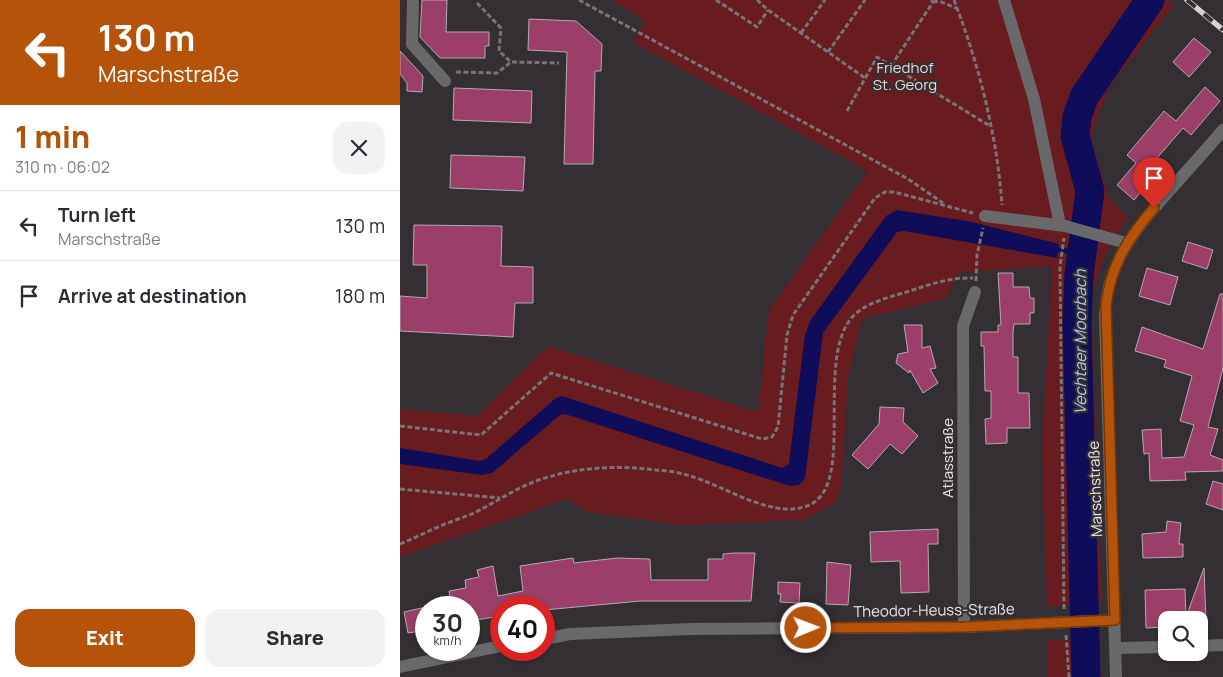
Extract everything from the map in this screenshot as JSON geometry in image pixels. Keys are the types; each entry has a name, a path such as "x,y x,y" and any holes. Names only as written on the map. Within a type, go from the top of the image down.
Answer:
{"street":[{"path":"413,0 412,44 441,76"},
{"path":"1004,0 1034,99 1066,229"},
{"name":"Marschstraße","path":"1116,677 1116,648 1109,619 1106,305 1113,270 1126,243 1142,222 1223,130"},
{"path":"984,219 1002,218 1104,235 1126,243"},
{"name":"Atlasstraße","path":"964,627 963,326 975,292"},
{"name":"Theodor-Heuss-Straße","path":"555,637 570,634 691,629 964,627 1109,619"},
{"path":"1208,646 1223,645"},
{"path":"1116,648 1158,647"},
{"path":"400,667 490,648"}],"path":[{"path":"579,0 908,179 946,204"},
{"path":"716,0 757,27 768,10"},
{"path":"758,0 768,10 865,78"},
{"path":"801,33 824,0"},
{"path":"828,52 865,0"},
{"path":"954,0 969,39 991,126 1002,218"},
{"path":"891,66 932,1 939,1 957,8"},
{"path":"477,3 501,28 499,51 511,62"},
{"path":"847,111 877,57 991,126"},
{"path":"441,76 497,73 511,62 559,63"},
{"path":"400,426 481,435 551,373 762,439 772,437 778,427 787,334 794,315 875,198 885,192 894,192 946,204 984,219 978,255 975,292"},
{"path":"1066,229 1060,266 1071,622 1069,677"},
{"path":"400,544 472,513 540,480 588,468 632,467 691,476 756,502 780,509 796,509 812,504 821,496 828,485 831,465 838,345 847,324 868,305 884,299 953,277 976,278"},
{"path":"400,489 500,498"}],"green space":[{"name":"Friedhof St. Georg","path":"612,0 1168,0 1174,5 1108,89 1091,138 1108,196 1128,219 1109,247 1091,299 1102,603 1047,607 1042,449 1052,266 958,272 947,298 862,319 848,378 841,488 835,502 805,520 681,525 587,512 567,499 400,557 400,409 477,416 548,346 758,412 769,310 868,171 634,43 645,21"},
{"path":"1099,639 1101,677 1047,677 1047,640"}],"shaded area":[{"path":"897,210 972,222 1059,244 1057,258 904,231 897,232 823,333 805,478 799,485 790,486 565,414 560,415 492,473 482,475 400,464 400,448 480,461 486,459 556,398 562,396 782,468 789,464 805,335 810,321 886,216"}],"building":[{"path":"422,0 447,0 446,32 489,32 489,46 485,46 485,58 440,58 420,37"},
{"path":"529,19 576,21 602,44 601,71 595,71 593,164 564,164 567,52 528,50"},
{"path":"1194,38 1211,52 1189,77 1173,62"},
{"path":"400,51 423,76 422,92 407,91 407,83 400,74"},
{"path":"1205,87 1220,101 1191,135 1183,128 1144,173 1151,180 1134,200 1117,185 1136,163 1127,155 1164,111 1176,121"},
{"path":"454,88 532,91 531,123 453,120"},
{"path":"451,155 525,157 523,191 450,188"},
{"path":"414,225 502,226 501,266 533,267 533,303 515,303 513,337 400,331 400,296 427,298 427,265 413,265"},
{"path":"1188,242 1213,250 1207,269 1182,261"},
{"path":"1147,268 1178,277 1170,305 1139,296"},
{"path":"998,273 1013,273 1013,287 1029,287 1030,298 1034,298 1034,313 1030,313 1030,324 1014,324 1013,332 1013,357 1018,357 1018,393 1029,393 1030,428 1007,428 1007,443 986,444 985,419 991,418 991,391 985,391 984,346 981,346 981,332 998,332 998,325 1001,325"},
{"path":"1220,294 1223,294 1223,368 1208,427 1218,429 1210,455 1223,460 1223,471 1185,472 1186,480 1150,481 1149,453 1144,454 1142,430 1161,429 1162,458 1184,457 1194,425 1180,421 1192,376 1164,367 1166,360 1135,351 1142,327 1203,349"},
{"path":"904,325 922,325 922,348 930,346 936,368 930,369 938,383 923,393 910,370 909,373 896,363 898,354 908,352"},
{"path":"880,407 904,408 903,422 918,436 902,454 890,444 868,469 852,455 879,424"},
{"path":"1213,481 1223,484 1223,510 1206,504"},
{"path":"1167,521 1181,523 1179,544 1183,544 1183,557 1143,558 1142,534 1166,532"},
{"path":"938,529 938,544 928,544 929,592 901,593 900,561 871,562 870,532"},
{"path":"755,553 751,601 640,601 555,609 555,596 498,596 523,591 520,566 573,558 574,563 617,558 650,559 651,580 708,580 708,559 723,559 723,554"},
{"path":"827,562 851,565 848,605 826,604"},
{"path":"493,566 498,596 490,596 490,618 480,619 480,596 450,596 449,591 466,588 465,580 479,577 477,570"},
{"path":"1204,568 1206,611 1188,611"},
{"path":"778,582 800,583 799,603 780,602 781,594 778,594"},
{"path":"1185,589 1186,611 1158,611 1158,627 1146,628 1145,590"},
{"path":"415,610 415,632 408,633 404,612"}],"waterway":[{"name":"Vechtaer Moorbach","path":"1086,677 1077,325 1079,275 1090,191 1075,136 1077,117 1084,97 1150,0"},
{"path":"1058,250 1081,253"}],"railway":[{"path":"1187,0 1223,30"}],"route":[{"path":"806,628 964,627 1077,622 1103,619 1115,620 1106,305 1108,289 1118,257 1133,232 1154,208"}]}
